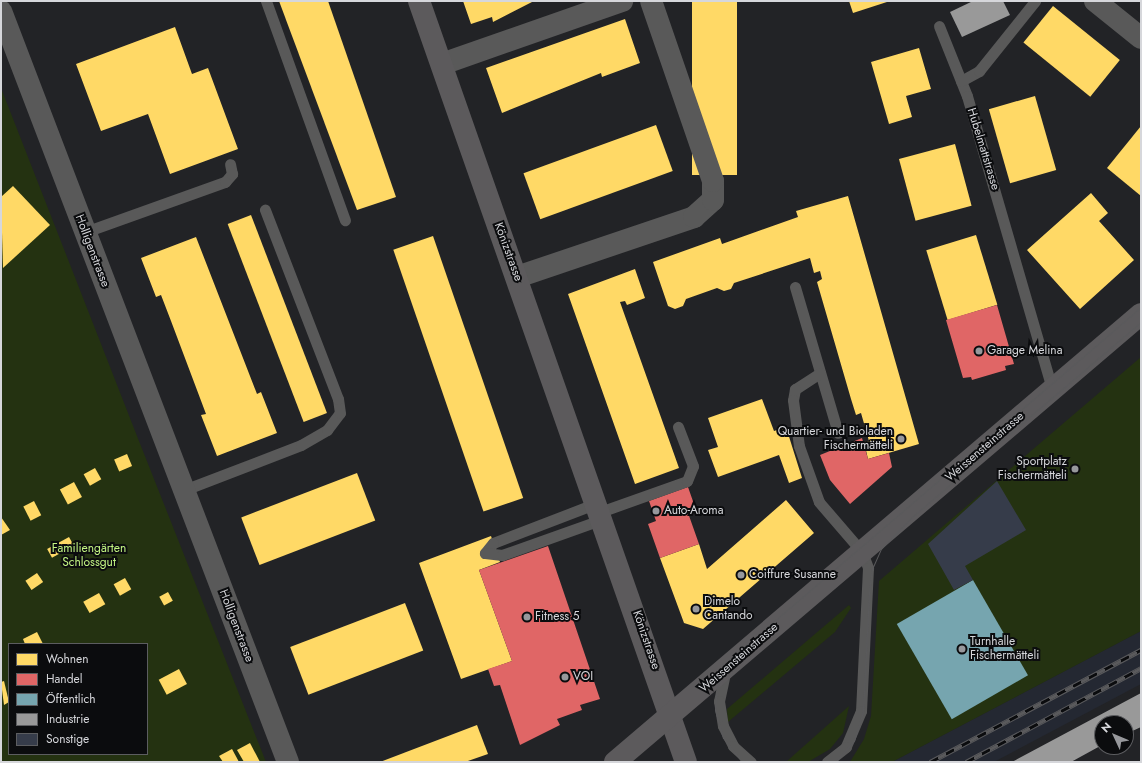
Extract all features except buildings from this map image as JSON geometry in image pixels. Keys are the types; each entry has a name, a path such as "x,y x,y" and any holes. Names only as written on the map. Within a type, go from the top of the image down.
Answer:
{"main road":[{"name":"Könizstrasse","path":"420,1 672,716 686,762"},
{"name":"Weissensteinstrasse","path":"614,762 672,716 1141,314"}],"street":[{"path":"442,64 622,1"},
{"path":"517,277 694,217 713,200 713,181 650,1"},
{"path":"1095,1 1141,38"},
{"name":"Holligenstrasse","path":"1,11 288,762"}],"lane":[{"path":"266,1 345,220"},
{"path":"961,81 979,71 1035,1"},
{"name":"Hubelmattstrasse","path":"939,26 961,81 1005,218 1052,389"},
{"path":"85,232 225,182 232,174 230,164"},
{"path":"184,490 301,445 327,430 340,413 338,399 265,210"},
{"path":"795,287 838,433"},
{"path":"820,373 795,389 793,400 798,446 819,502 862,552 868,575 861,711 849,742 827,762"},
{"path":"600,511 502,555 485,553 493,543 600,511 687,481 693,466 678,427"},
{"path":"731,664 721,686 720,714 729,740 751,762"}],"shaded area":[{"path":"1141,631 1141,684 994,762 892,762"}],"green space":[{"name":"Familiengärten Schlossgut","path":"1,88 137,436 266,762 1,762"},
{"name":"Sportplatz Fischermätteli","path":"1141,357 1141,631 892,762 850,762 864,739 871,716 879,581"},
{"path":"849,605 851,608 835,632 728,722 727,709"},
{"path":"849,706 843,733 830,749 808,762 786,762"}],"tram line":[{"path":"742,762 723,738 715,710 717,687 730,659 1141,307"},
{"path":"835,762 854,741 863,711 869,593 872,569 881,549 913,516 1141,322"}],"railway":[{"path":"930,762 1141,650"},
{"path":"966,762 1141,668"}],"place":[{"name":"Garage Melina","path":"979,351"},
{"name":"Quartier- und Bioladen Fischermätteli","path":"901,439"},
{"name":"Sportplatz Fischermätteli","path":"1075,469"},
{"name":"Auto-Aroma","path":"656,511"},
{"name":"Coiffure Susanne","path":"741,575"},
{"name":"Dimelo Cantando","path":"696,609"},
{"name":"Fitness 5","path":"527,617"},
{"name":"Turnhalle Fischermätteli","path":"962,649"},
{"name":"VOI","path":"565,677"}]}
